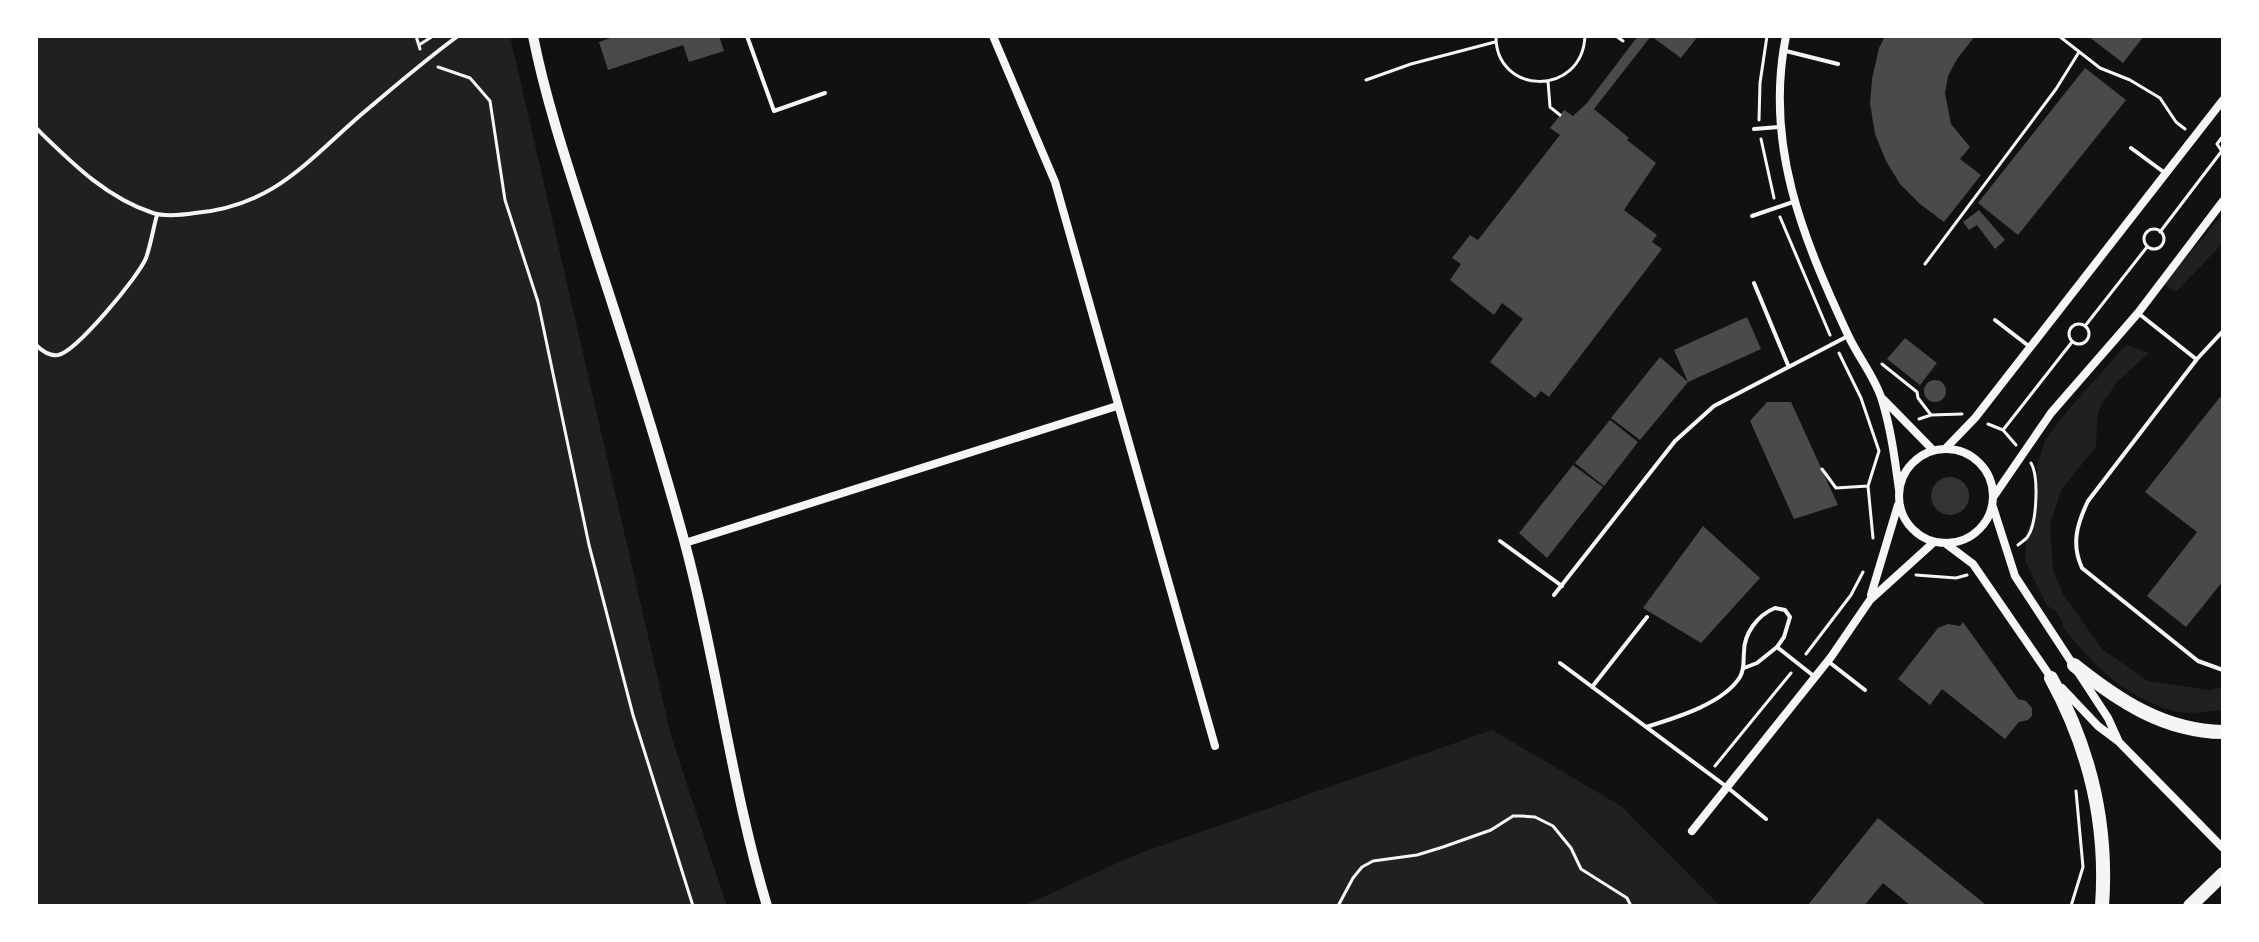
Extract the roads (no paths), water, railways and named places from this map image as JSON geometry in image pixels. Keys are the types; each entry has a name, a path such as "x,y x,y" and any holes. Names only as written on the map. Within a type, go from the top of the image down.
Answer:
{"highway":[{"path":"2074,665 2134,708 2166,724 2223,732"},
{"path":"2051,678 2077,731 2093,783 2105,866 2102,906"},
{"path":"2190,906 2223,874"}],"street":[{"path":"533,36 560,143 685,543 752,856 767,906"},
{"path":"993,36 1055,182 1215,746"},
{"path":"1786,36 1778,80 1783,161 1793,202 1848,336 1882,397 1933,450"},
{"path":"1946,448 1975,418 2223,100"},
{"path":"1994,496 2051,413 2138,313 2223,201"},
{"path":"1870,600 1899,502 1882,397"},
{"path":"685,543 1117,406"},
{"path":"1899,490 1910,465 1920,456 1946,448 1974,457 1992,481 1994,496 1987,521 1976,533 1961,541 1945,543 1934,542 1915,532 1899,502"},
{"path":"1993,506 2015,576 2108,718 2118,741"},
{"path":"1692,831 1828,661 1870,600 1934,542"},
{"path":"1945,543 1973,564 2051,678 2223,848"}],"lane":[{"path":"36,128 105,191 157,215 217,211 254,200 293,177 363,113 457,36"},
{"path":"747,36 774,111 825,93"},
{"path":"1783,50 1838,64"},
{"path":"1756,129 1780,127"},
{"path":"2131,148 2167,174"},
{"path":"1752,216 1793,202"},
{"path":"36,345 42,351 56,355 67,351 85,335 127,286 146,258 157,215"},
{"path":"1754,283 1788,365"},
{"path":"2138,313 2197,359"},
{"path":"1995,320 2030,347"},
{"path":"2223,331 2197,359 2088,501 2080,518 2075,553 2082,568 2198,661 2223,670"},
{"path":"1554,595 1675,441 1714,406 1848,336"},
{"path":"1500,541 1562,586"},
{"path":"1646,727 1685,714 1733,685 1744,668 1743,649 1747,635 1758,620 1775,608 1785,610 1790,617 1784,637 1777,647 1757,663 1744,668"},
{"path":"1592,688 1647,617"},
{"path":"1777,647 1815,677"},
{"path":"1828,661 1865,690"},
{"path":"1560,663 1766,819"}]}
